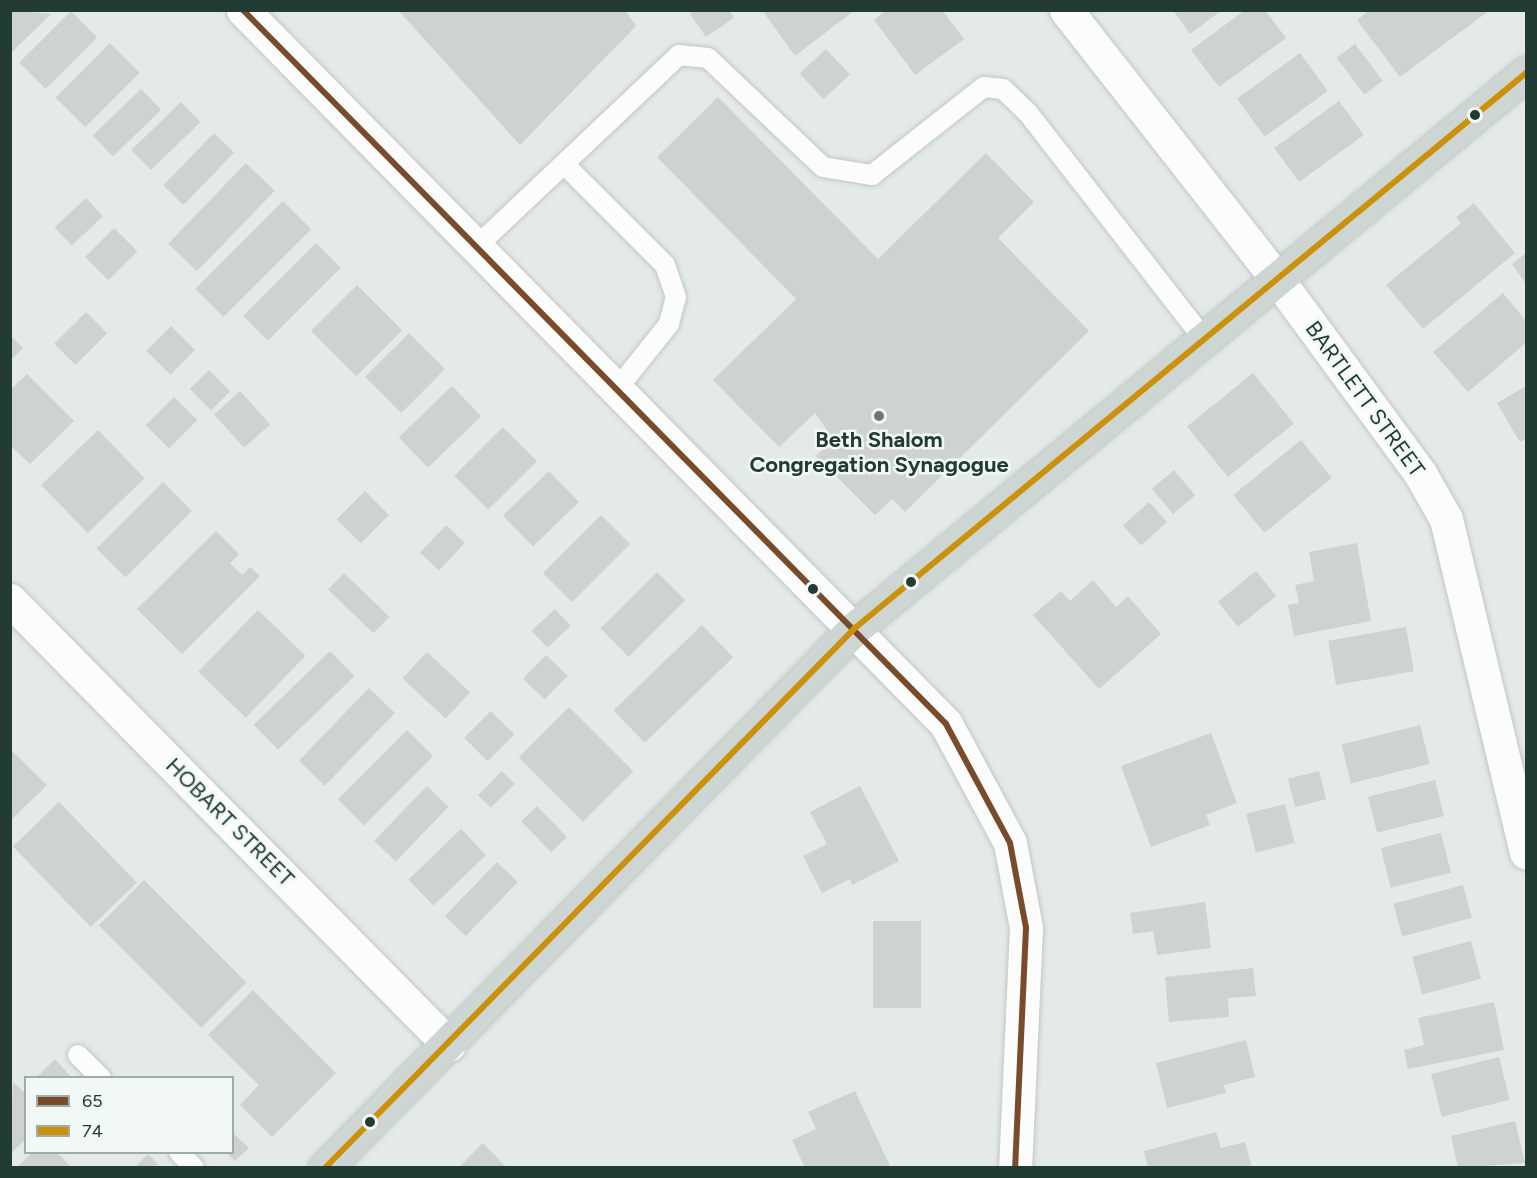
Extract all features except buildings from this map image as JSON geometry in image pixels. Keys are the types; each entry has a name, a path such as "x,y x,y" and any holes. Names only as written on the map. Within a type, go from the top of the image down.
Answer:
{"main road":[{"path":"325,1167 449,1045 855,628 1527,73"}],"street":[{"path":"243,10 855,628 946,724 1010,843 1026,928 1015,1167"},
{"name":"BARTLETT STREET","path":"1066,10 1278,280 1421,475 1446,519 1527,853"},
{"name":"HOBART STREET","path":"10,600 449,1045"}],"lane":[{"path":"477,246 680,55 708,58 823,167 872,174 984,87 1003,89 1028,113 1205,340"},
{"path":"564,164 665,265 676,297 669,324 618,388"},
{"path":"78,1055 100,1076"},
{"path":"181,1154 194,1167"}],"transit line":[{"name":"65","path":"243,10 946,724 1010,843 1026,928 1015,1168"},
{"name":"74","path":"325,1168 855,628 1526,73"}],"place":[{"name":"Beth Shalom Congregation Synagogue","path":"879,416"}]}
